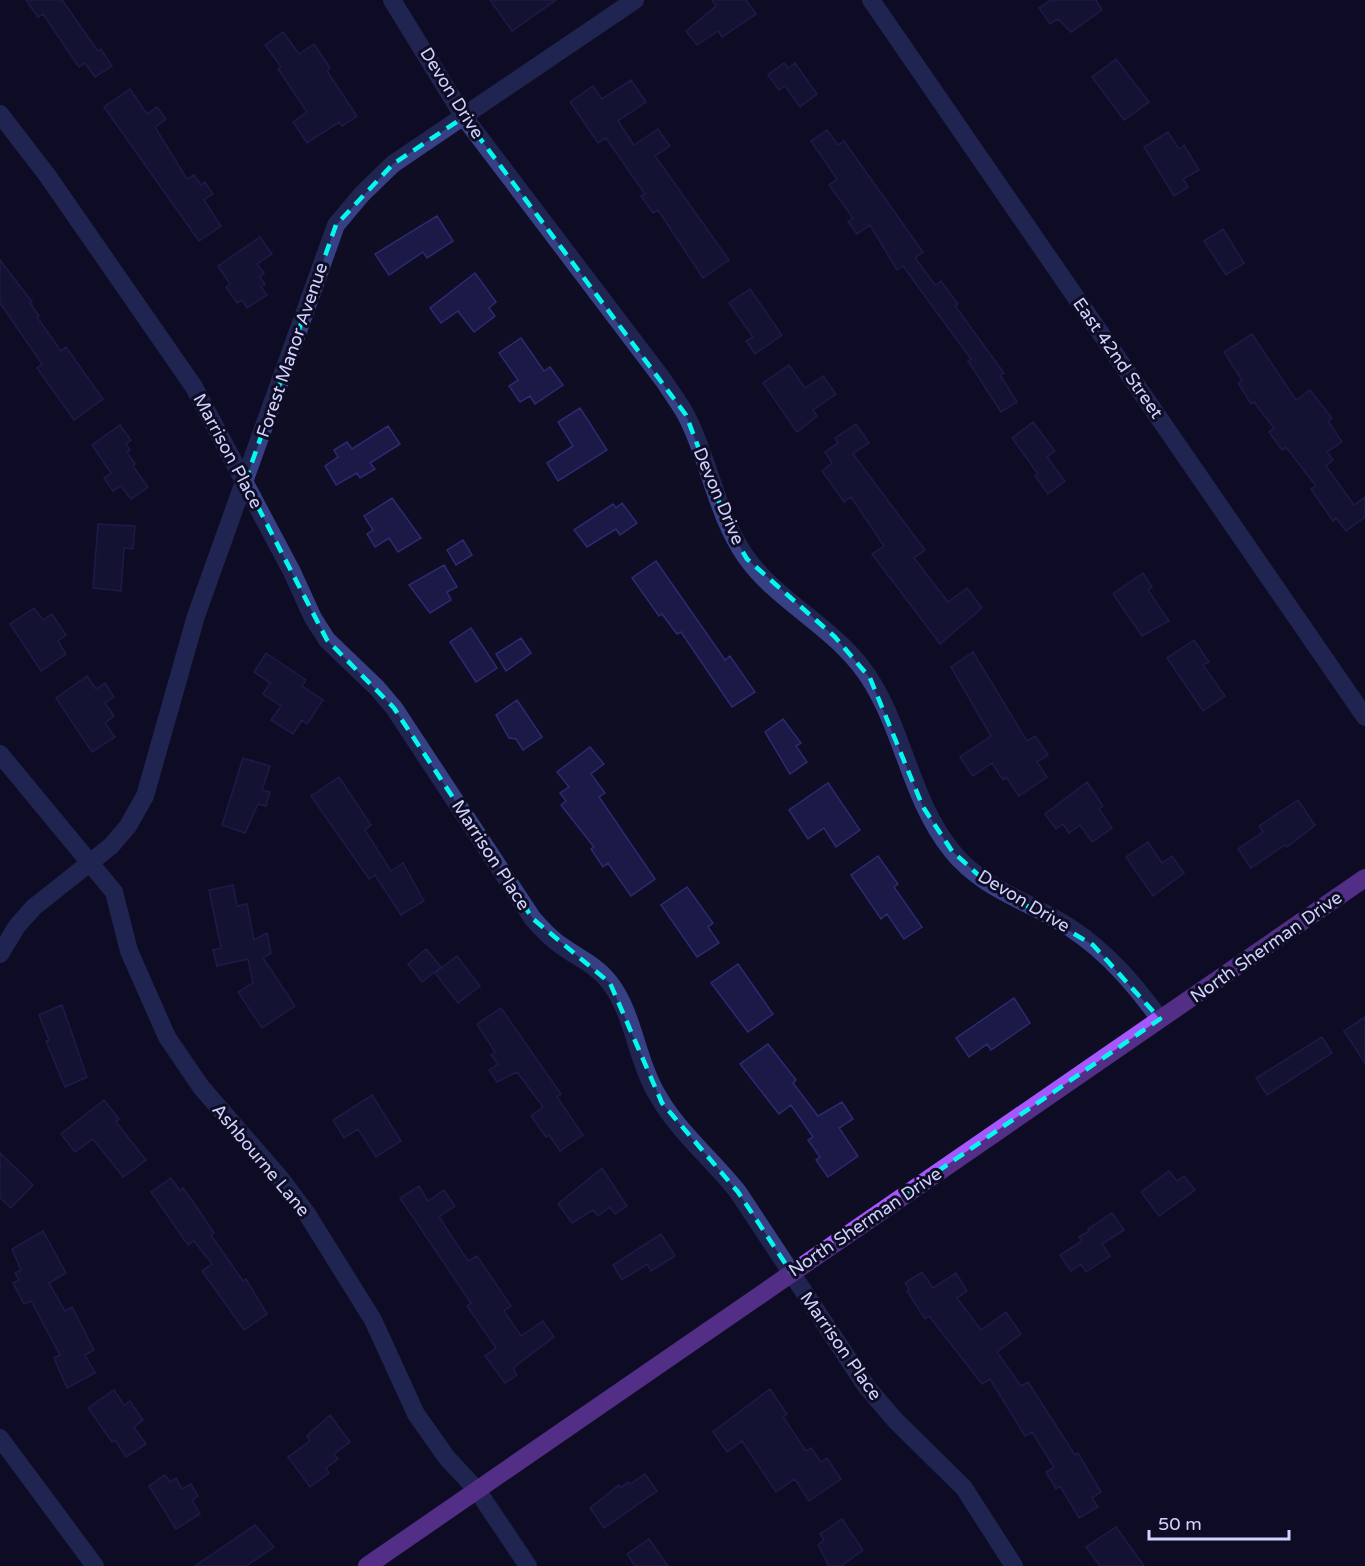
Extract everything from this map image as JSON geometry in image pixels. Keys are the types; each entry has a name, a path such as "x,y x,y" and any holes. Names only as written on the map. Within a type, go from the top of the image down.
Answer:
{"main road":[{"name":"North Sherman Drive","path":"367,1566 1365,878"}],"street":[{"name":"Devon Drive","path":"392,0 464,117 664,381 686,415 729,528 747,559 771,585 835,637 870,678 923,807 952,851 986,881 1072,929 1107,956 1160,1020"},
{"name":"Forest Manor Avenue","path":"0,954 17,926 34,907 90,864 123,833 145,796 196,616 336,225 362,194 393,164 635,0"},
{"name":"East 42nd Street","path":"871,0 1365,717"},
{"name":"Marrison Place","path":"0,114 47,175 194,387 292,572 313,618 327,640 377,688 394,708 532,919 550,937 596,968 610,983 620,1000 653,1088 662,1103 676,1123 717,1165 738,1192 866,1386 895,1420 964,1488 1014,1566"},
{"name":"Ashbourne Lane","path":"0,754 114,892 129,951 168,1037 201,1088 280,1178 307,1214 373,1320 416,1414 447,1458 477,1490 528,1566"},
{"path":"0,1438 94,1566"}],"highlighted area":[{"path":"464,117 686,415 729,528 747,559 835,637 870,678 923,807 952,851 985,881 1093,945 1160,1019 791,1272 738,1192 662,1103 610,983 533,919 394,708 327,640 245,482 336,225 393,164"}],"building":[{"path":"26,0 62,0 98,51 101,49 112,66 95,77 85,63 79,67 43,14 38,17"},
{"path":"490,0 556,0 512,31"},
{"path":"712,0 746,0 756,14 722,37 718,31 697,45 686,31 716,6"},
{"path":"1051,0 1096,0 1102,10 1071,32 1058,19 1050,24 1039,8"},
{"path":"283,32 299,54 314,44 330,68 327,71 357,116 342,126 339,122 307,143 293,122 307,112 278,69 281,67 265,45"},
{"path":"1116,59 1149,102 1124,120 1092,77"},
{"path":"784,63 788,68 795,63 817,94 800,107 785,86 779,90 768,75"},
{"path":"631,80 646,102 618,121 634,145 658,129 670,146 655,156 729,260 703,278 658,210 653,213 641,196 645,194 606,138 598,143 570,102 593,86 602,99"},
{"path":"130,89 147,114 157,107 166,119 155,127 187,179 194,175 201,185 205,182 213,194 204,200 221,226 199,241 104,107"},
{"path":"827,130 838,145 844,141 923,252 915,258 935,285 941,281 958,304 955,306 1004,373 1000,375 1017,402 1001,412 968,361 971,359 903,266 897,270 870,225 857,234 848,222 853,218 829,185 837,179 811,141"},
{"path":"1168,132 1179,149 1184,145 1199,170 1183,179 1188,187 1174,196 1144,147"},
{"path":"437,216 453,241 427,258 423,252 389,275 375,254"},
{"path":"1223,229 1244,263 1226,275 1204,241"},
{"path":"260,237 272,254 257,264 264,273 260,277 265,284 261,287 267,295 247,308 242,300 237,303 226,287 230,284 218,266"},
{"path":"0,260 32,302 30,303 39,316 37,317 61,351 66,347 103,399 74,420 37,368 42,364 0,303"},
{"path":"475,273 496,302 489,308 495,316 474,332 458,311 441,323 430,308"},
{"path":"750,289 782,335 755,354 746,341 753,337 729,303"},
{"path":"1252,334 1296,400 1310,390 1332,418 1328,421 1342,442 1327,452 1333,460 1326,466 1354,505 1365,497 1365,517 1346,531 1336,518 1333,521 1311,489 1316,486 1286,447 1282,450 1269,432 1274,428 1254,402 1251,404 1238,383 1242,380 1224,352"},
{"path":"521,338 544,371 550,367 563,385 535,404 530,396 520,402 509,386 518,380 499,353"},
{"path":"789,365 805,388 823,376 836,394 813,410 817,416 797,432 763,383"},
{"path":"580,408 607,450 558,481 547,463 573,446 558,422"},
{"path":"1033,422 1055,451 1047,457 1065,481 1048,494 1035,476 1038,474 1012,438"},
{"path":"856,424 869,443 853,454 925,550 914,558 948,602 967,588 982,608 940,644 872,554 884,546 851,497 844,502 822,471 832,463 825,452 838,443 835,438"},
{"path":"120,425 131,440 126,444 130,450 127,452 135,464 133,466 148,487 131,499 121,486 113,491 104,478 111,473 92,445"},
{"path":"388,426 400,444 370,463 375,469 360,478 357,473 336,485 325,466 338,457 334,450 347,442 352,449"},
{"path":"392,498 421,538 398,552 389,538 375,547 367,534 373,530 364,516"},
{"path":"622,503 637,523 620,535 616,529 587,547 574,530 613,504 616,508"},
{"path":"98,524 135,526 133,549 124,548 121,591 93,588"},
{"path":"463,540 472,555 456,565 447,550"},
{"path":"656,561 725,660 730,656 755,692 732,707 681,632 677,634 662,614 659,616 632,578"},
{"path":"444,565 457,587 447,592 451,600 430,613 409,585"},
{"path":"1143,573 1152,587 1148,590 1169,621 1142,636 1113,594"},
{"path":"34,608 43,620 52,614 66,635 58,641 66,654 41,671 10,624"},
{"path":"471,628 497,668 476,682 450,642"},
{"path":"521,638 531,653 506,671 496,654"},
{"path":"1194,640 1209,662 1203,665 1225,696 1203,711 1167,658"},
{"path":"973,652 1027,741 1035,736 1048,755 1037,762 1047,777 1019,796 1006,777 1003,780 992,763 973,776 960,757 991,736 951,667"},
{"path":"266,653 306,680 302,686 323,700 307,724 302,720 293,734 271,720 281,706 263,694 270,683 254,672"},
{"path":"87,676 96,689 105,683 114,697 105,703 114,716 105,723 115,737 92,752 56,698"},
{"path":"517,700 542,737 523,750 516,739 509,738 496,715"},
{"path":"783,719 801,743 796,746 807,762 790,774 765,732"},
{"path":"590,747 604,764 591,774 605,793 599,797 655,879 631,896 608,863 603,867 591,849 594,847 561,805 566,801 560,793 569,787 557,772"},
{"path":"243,758 270,766 262,790 270,792 266,806 258,804 245,833 222,825"},
{"path":"339,777 371,825 365,830 391,871 403,863 424,901 401,915 375,875 369,879 311,796"},
{"path":"1087,782 1103,806 1099,809 1112,828 1092,842 1080,825 1069,833 1063,824 1056,829 1045,814"},
{"path":"828,783 860,830 836,847 824,828 808,839 789,810"},
{"path":"1298,800 1315,825 1287,847 1285,845 1251,868 1238,849 1263,832 1259,826"},
{"path":"1148,842 1162,863 1172,856 1184,873 1153,896 1126,857"},
{"path":"878,856 898,884 894,887 922,927 904,939 887,914 881,919 851,875"},
{"path":"233,885 237,906 247,904 254,940 267,933 271,953 263,958 295,1006 262,1028 238,992 253,983 248,959 217,966 213,950 221,948 209,890"},
{"path":"687,887 713,923 708,927 719,943 697,957 661,905"},
{"path":"426,949 441,967 422,982 408,964"},
{"path":"457,956 480,986 458,1003 435,973"},
{"path":"738,964 773,1014 748,1032 711,983"},
{"path":"1014,998 1030,1023 991,1050 987,1044 969,1057 956,1038"},
{"path":"62,1005 87,1077 65,1087 46,1041 49,1040 39,1015"},
{"path":"501,1008 561,1094 557,1097 583,1135 560,1151 549,1135 546,1137 531,1116 543,1107 517,1072 497,1082 489,1070 498,1064 491,1055 495,1052 477,1024"},
{"path":"1365,1017 1365,1063 1344,1031"},
{"path":"1322,1037 1332,1053 1267,1095 1256,1078"},
{"path":"768,1044 796,1080 793,1083 818,1116 842,1102 853,1119 839,1128 858,1156 828,1177 816,1160 820,1157 808,1140 813,1137 791,1105 779,1114 740,1064"},
{"path":"372,1095 401,1141 376,1157 358,1129 344,1138 333,1120"},
{"path":"104,1100 119,1119 116,1122 146,1160 123,1177 93,1139 75,1152 61,1134"},
{"path":"0,1153 33,1185 11,1208 0,1198"},
{"path":"602,1168 627,1206 615,1214 610,1207 598,1216 593,1210 572,1223 558,1204"},
{"path":"1169,1171 1177,1181 1184,1176 1195,1190 1159,1216 1141,1192"},
{"path":"171,1178 180,1191 183,1188 198,1209 214,1233 211,1235 243,1281 246,1279 267,1314 244,1330 202,1271 212,1264 194,1241 188,1245 151,1192"},
{"path":"419,1186 428,1201 444,1190 455,1206 439,1217 468,1261 477,1256 511,1306 504,1311 521,1336 543,1321 554,1337 513,1368 517,1375 505,1383 485,1356 496,1348 467,1306 471,1303 400,1198"},
{"path":"1112,1213 1124,1230 1102,1244 1110,1256 1086,1272 1081,1264 1071,1271 1060,1255 1082,1241 1079,1237"},
{"path":"43,1231 66,1273 49,1283 65,1311 72,1307 94,1350 85,1355 95,1373 67,1388 54,1358 60,1355 31,1301 24,1304 13,1283 19,1280 15,1273 21,1270 12,1249"},
{"path":"661,1234 675,1256 651,1271 647,1264 622,1280 613,1265"},
{"path":"922,1272 933,1288 956,1273 967,1291 957,1298 981,1330 1006,1312 1021,1334 997,1352 1021,1386 1028,1382 1075,1455 1078,1453 1101,1492 1092,1498 1098,1507 1079,1518 1060,1486 1056,1489 1046,1472 1054,1467 1032,1432 1025,1436 990,1379 982,1384 929,1316 925,1319 907,1291 909,1289 905,1283"},
{"path":"770,1389 787,1414 783,1417 806,1451 811,1448 821,1462 827,1458 841,1479 809,1501 795,1479 776,1492 742,1441 727,1452 713,1432"},
{"path":"114,1390 124,1405 130,1401 143,1420 134,1427 146,1444 126,1457 115,1440 112,1442 88,1408"},
{"path":"330,1415 350,1442 334,1454 338,1459 326,1468 329,1473 310,1487 288,1457 310,1441 307,1436"},
{"path":"645,1474 657,1491 604,1528 590,1508 619,1485 620,1488 628,1482 630,1484"},
{"path":"165,1475 170,1482 176,1478 182,1489 191,1484 198,1496 192,1500 200,1514 176,1529 149,1486"},
{"path":"842,1519 863,1550 841,1566 829,1566 818,1545 824,1540 820,1534"},
{"path":"255,1525 274,1547 246,1566 195,1566"},
{"path":"1116,1527 1144,1566 1100,1566 1086,1547"},
{"path":"649,1539 668,1566 635,1566 627,1554"}]}
